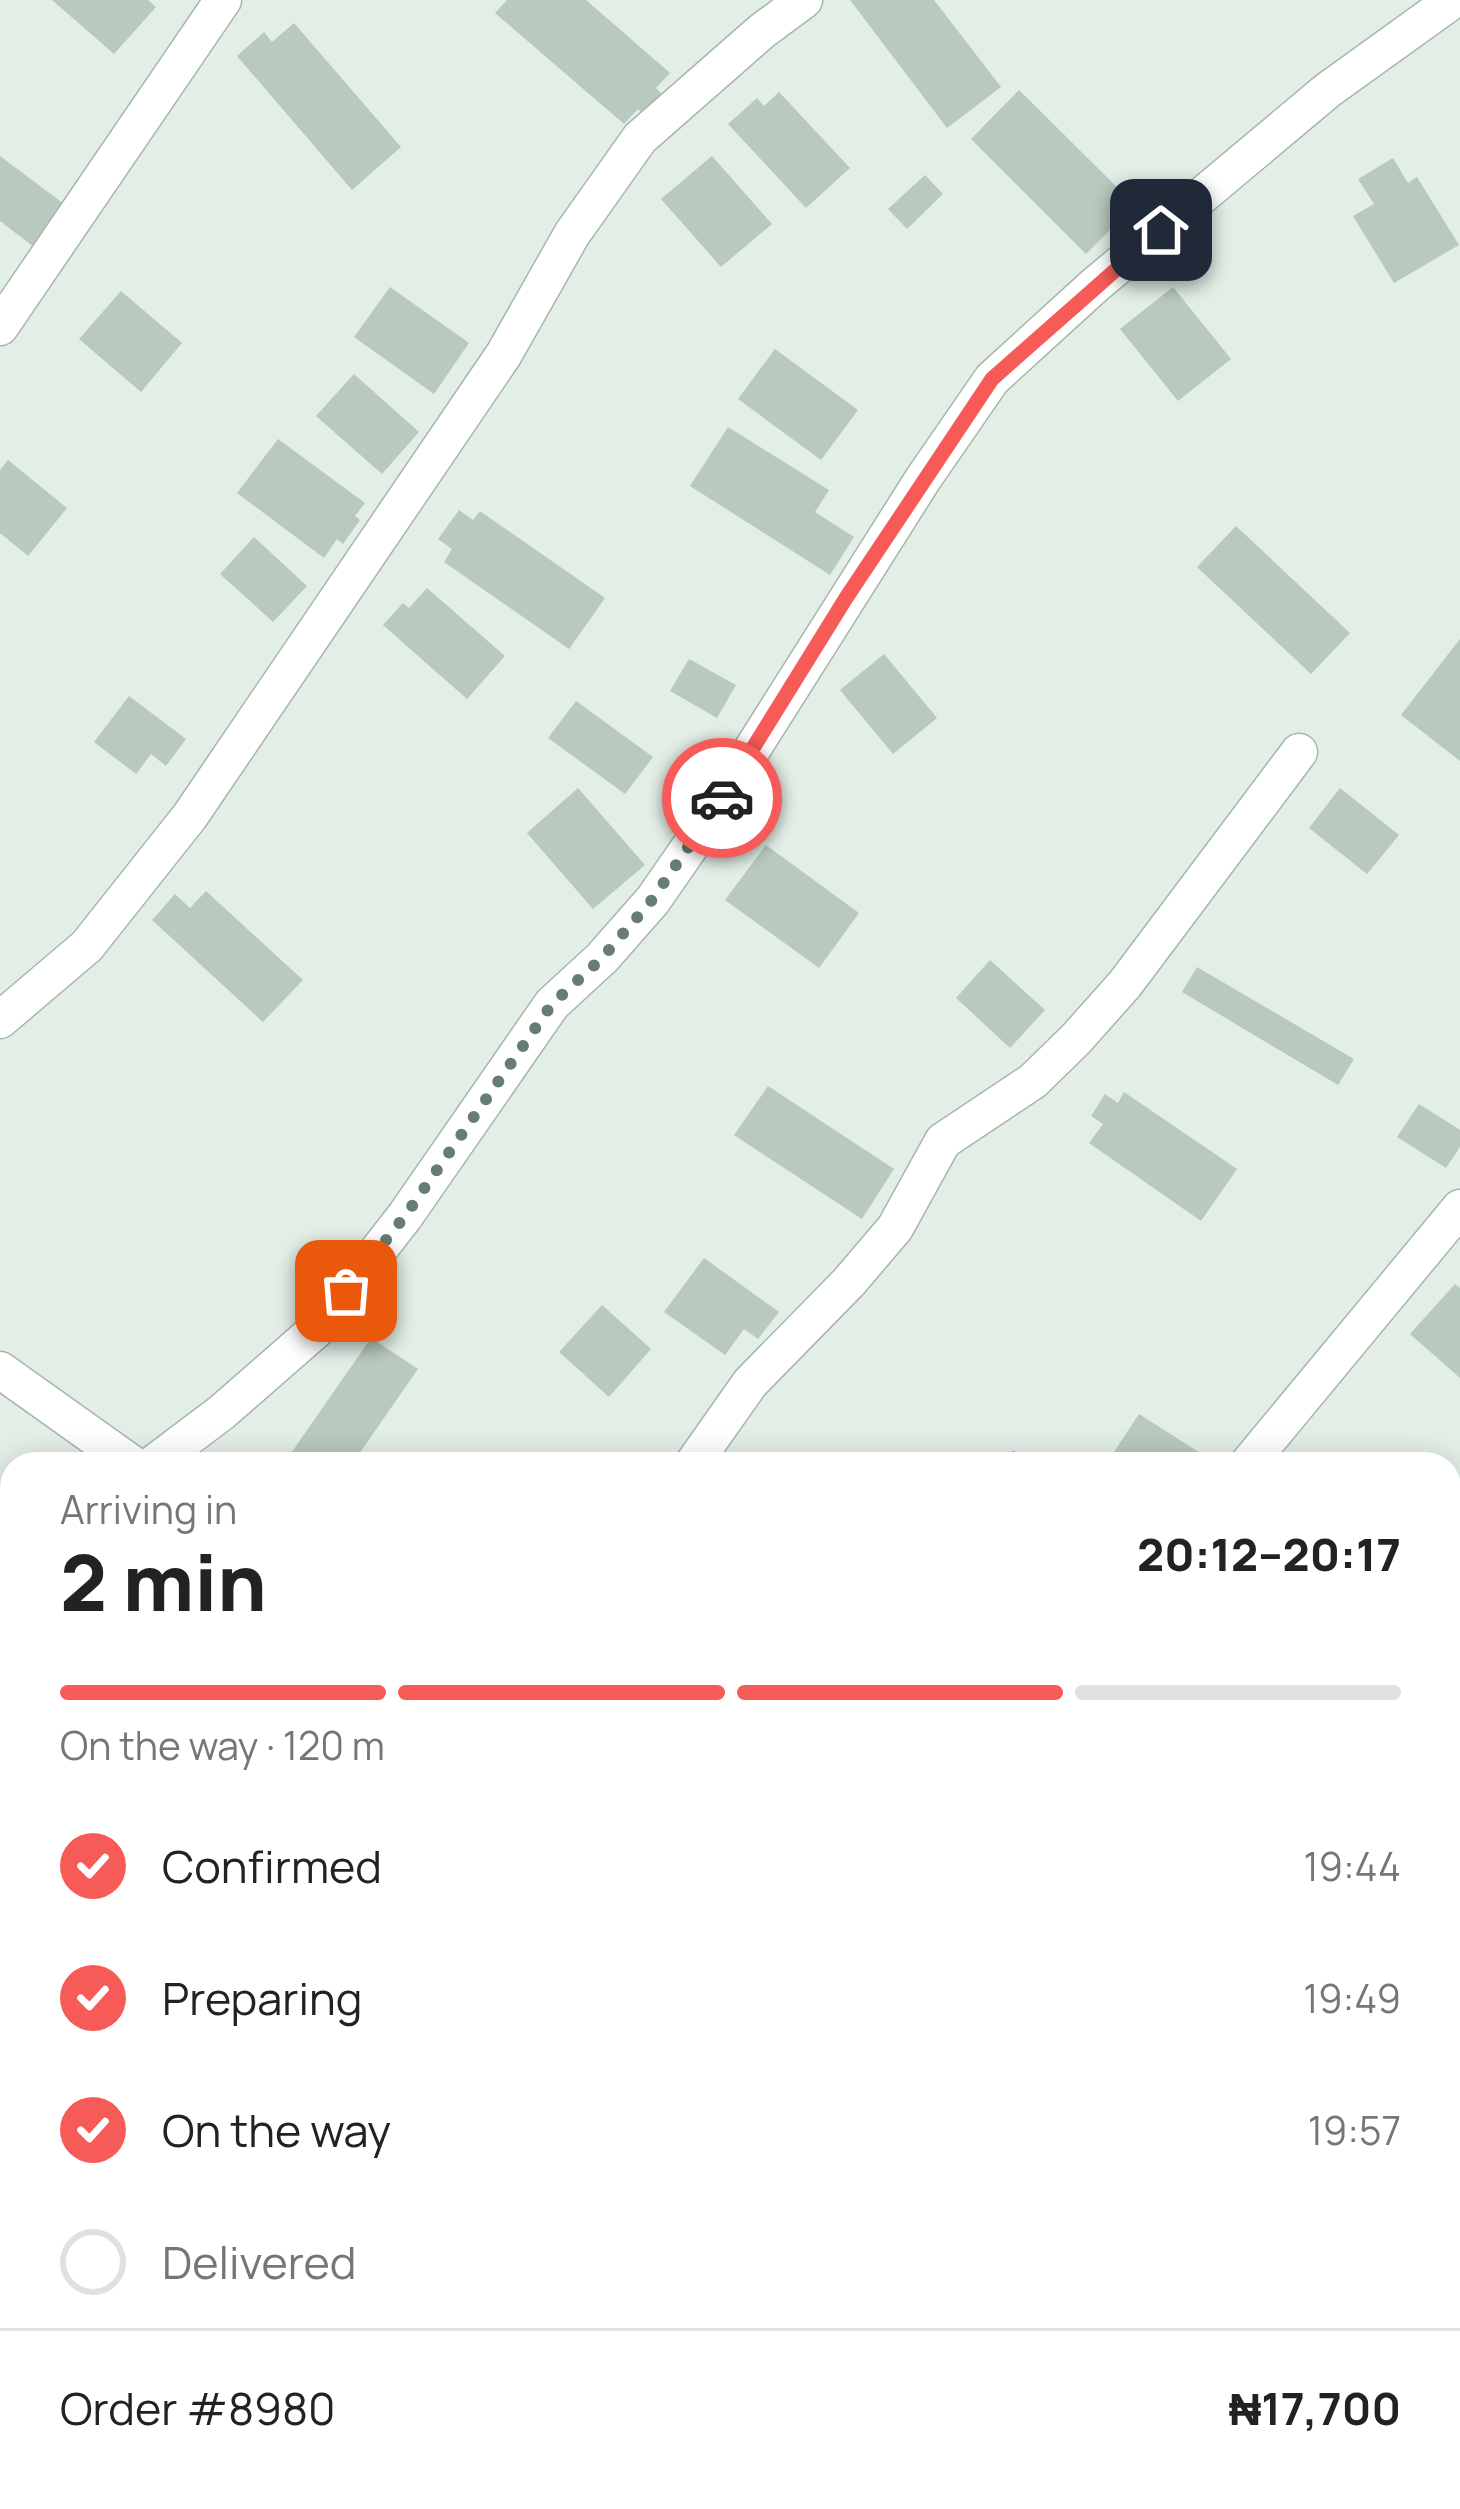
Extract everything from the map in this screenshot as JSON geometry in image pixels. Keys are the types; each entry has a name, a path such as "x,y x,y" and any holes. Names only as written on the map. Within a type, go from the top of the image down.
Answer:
{"street":[{"path":"0,327 223,0"},
{"path":"0,1021 87,946 190,816 491,373 572,234 640,138 804,0"},
{"path":"169,1452 317,1328 405,1216 552,1004 602,958 652,900 992,379 1094,286 1328,90 1453,0"},
{"path":"701,1452 750,1383 895,1228 943,1141 1033,1081 1125,984 1299,752"},
{"path":"1258,1452 1460,1208"},
{"path":"0,1370 115,1452"}],"building":[{"path":"52,0 148,0 156,7 114,54"},
{"path":"507,0 586,0 670,73 656,88 662,94 644,115 638,109 624,124 495,13"},
{"path":"850,0 934,0 1001,87 947,128"},
{"path":"294,23 401,147 352,190 237,56 264,32 272,42"},
{"path":"1019,90 1135,205 1086,254 971,139"},
{"path":"779,92 850,168 806,208 728,124 757,98 764,106"},
{"path":"0,156 64,204 34,247 0,221"},
{"path":"712,156 772,224 721,267 661,199"},
{"path":"1393,158 1408,183 1417,177 1459,245 1394,283 1353,216 1374,204 1358,179"},
{"path":"925,175 943,194 907,229 888,209"},
{"path":"390,287 469,343 434,394 354,337"},
{"path":"1173,287 1231,359 1178,401 1120,329"},
{"path":"121,291 182,343 141,392 79,339"},
{"path":"775,349 858,410 821,460 738,399"},
{"path":"354,374 419,432 382,474 316,416"},
{"path":"728,427 829,490 815,512 854,537 830,575 690,486"},
{"path":"278,439 365,503 355,516 360,520 343,544 337,539 324,558 237,493"},
{"path":"8,460 67,508 28,556 0,533 0,470"},
{"path":"459,510 473,520 480,511 605,598 569,649 444,562 452,549 438,539"},
{"path":"1236,526 1350,633 1311,674 1197,567"},
{"path":"254,537 307,586 273,622 220,574"},
{"path":"427,588 505,656 467,699 383,625 403,603 409,608"},
{"path":"1460,639 1460,761 1401,715"},
{"path":"884,654 937,718 893,754 840,690"},
{"path":"689,659 736,685 717,718 670,691"},
{"path":"129,696 186,739 166,766 151,754 136,774 94,742"},
{"path":"576,701 653,757 625,794 548,738"},
{"path":"578,788 645,865 593,909 527,833"},
{"path":"1340,788 1399,835 1367,874 1309,828"},
{"path":"766,845 859,913 819,968 725,900"},
{"path":"206,891 303,980 263,1022 152,920 175,894 190,908"},
{"path":"990,960 1045,1010 1010,1048 956,998"},
{"path":"1197,967 1354,1059 1338,1085 1182,992"},
{"path":"768,1086 894,1169 862,1219 734,1135"},
{"path":"1124,1092 1237,1169 1201,1221 1089,1143 1103,1124 1091,1116 1105,1094 1118,1103"},
{"path":"1419,1104 1460,1130 1460,1147 1446,1168 1397,1137"},
{"path":"704,1258 779,1312 758,1339 744,1329 725,1355 664,1312"},
{"path":"1455,1284 1460,1288 1460,1378 1410,1334"},
{"path":"602,1305 651,1349 609,1397 559,1352"},
{"path":"371,1338 418,1369 360,1452 292,1452"},
{"path":"1139,1414 1199,1452 1114,1452"}],"way so far":[{"path":"346,1291 405,1216 552,1004 602,958 652,900 722,798"}],"route":[{"path":"722,798 846,598 992,379 1161,230"}]}
